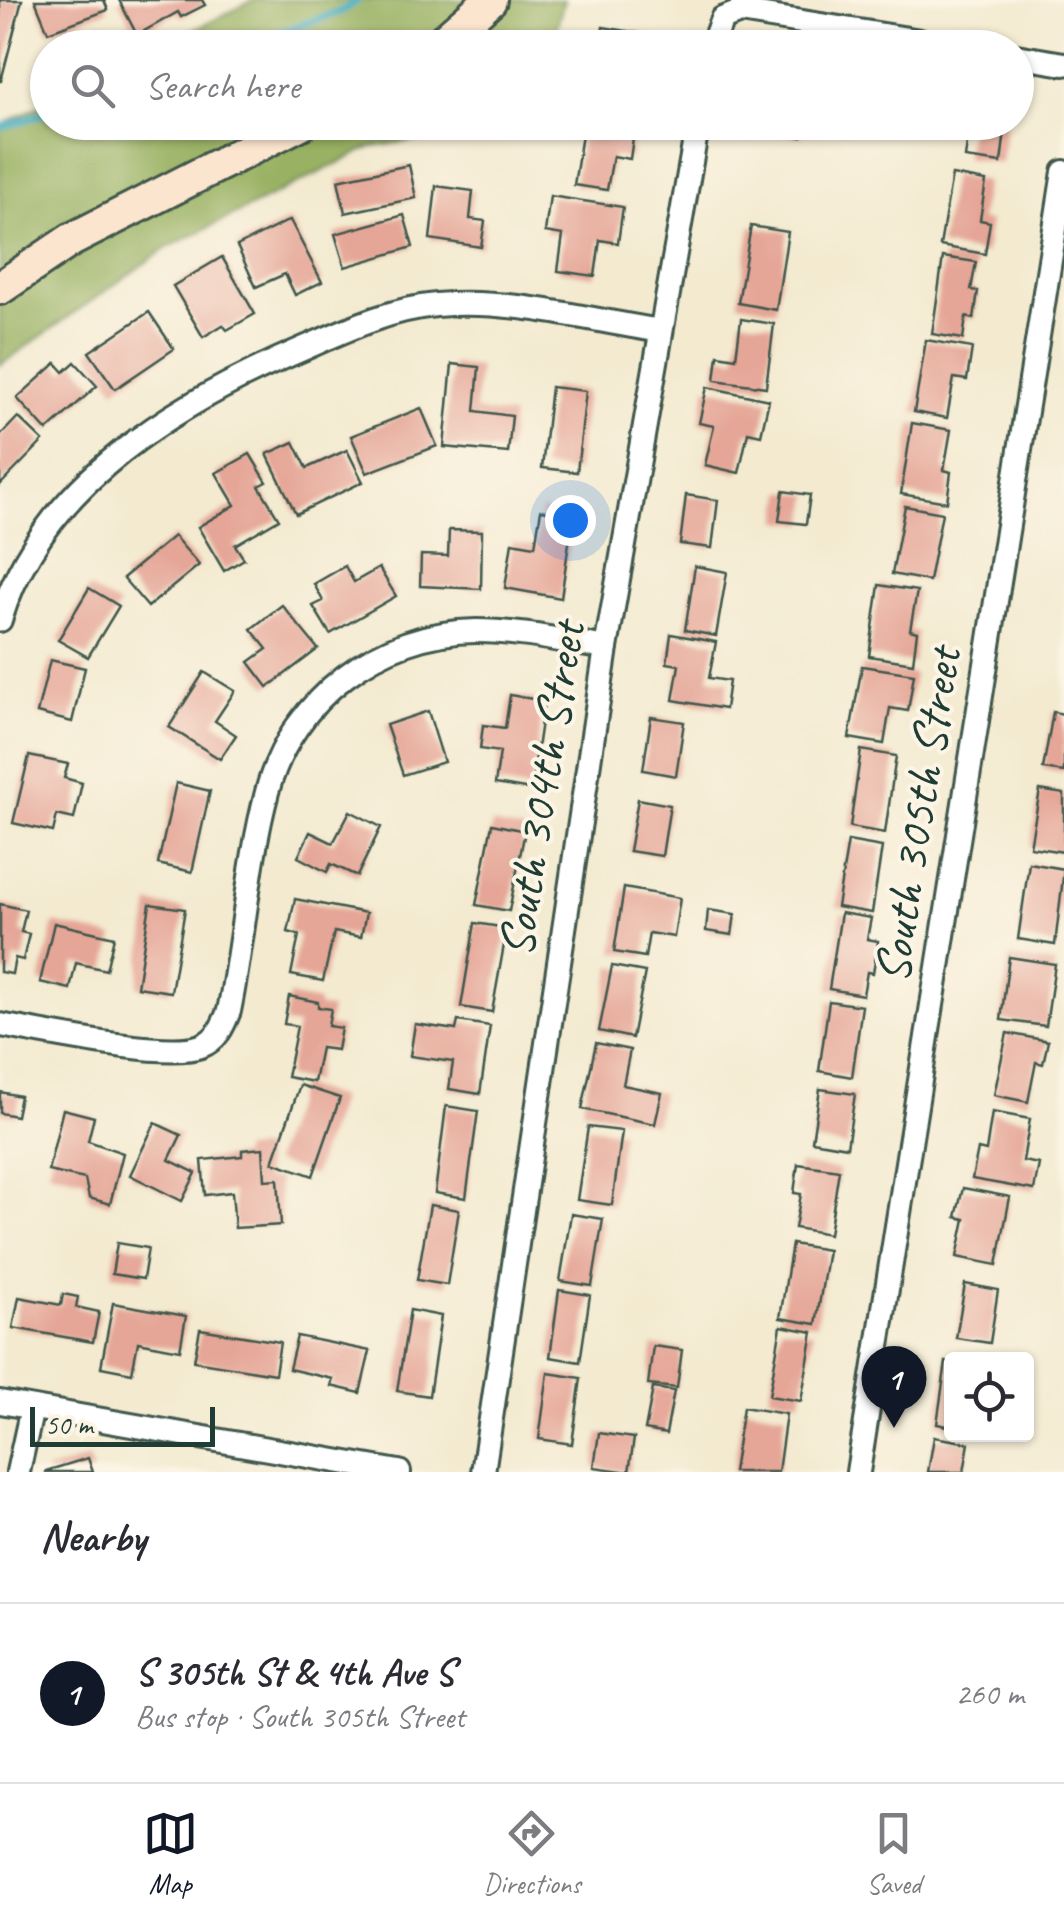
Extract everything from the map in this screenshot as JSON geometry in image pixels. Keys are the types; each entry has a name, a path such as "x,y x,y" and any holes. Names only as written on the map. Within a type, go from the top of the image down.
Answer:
{"main road":[{"path":"456,30 490,0"},
{"path":"0,288 72,240 268,140"}],"street":[{"path":"718,30 722,19 740,12 858,30"},
{"path":"1034,59 1064,64"},
{"name":"South 304th Street","path":"483,1472 606,648 695,140"},
{"name":"South 305th Street","path":"858,1472 1064,172"},
{"path":"0,620 17,578 39,540 88,482 160,424 274,360 376,318 434,305 494,305 661,332"},
{"path":"0,1025 140,1046 183,1049 213,1040 229,1011 267,790 295,728 321,696 356,668 422,638 496,632 606,648"},
{"path":"0,1402 399,1472"},
{"path":"18,1472 32,1408"}],"green space":[{"path":"254,0 564,0 556,30 194,30"},
{"path":"30,111 30,140 416,140 371,147 165,249 0,365 0,126"}],"building":[{"path":"0,0 22,0 1,81 0,81"},
{"path":"35,0 104,0 108,10 47,30"},
{"path":"119,0 202,0 205,5 181,17 178,12 146,30 134,30"},
{"path":"581,140 633,140 630,159 613,156 607,190 574,185"},
{"path":"968,140 1004,140 1001,163 965,158"},
{"path":"409,165 416,198 345,213 338,180"},
{"path":"952,175 986,181 980,220 990,222 985,254 940,246"},
{"path":"436,186 473,191 470,219 485,221 481,247 430,239"},
{"path":"550,196 623,207 618,243 600,240 595,276 558,271 563,235 545,232"},
{"path":"404,215 413,247 345,267 335,234"},
{"path":"290,220 322,282 295,295 285,274 256,287 237,246"},
{"path":"751,226 788,232 776,310 738,303"},
{"path":"222,257 255,314 227,330 223,325 203,337 173,286"},
{"path":"943,257 976,262 971,290 978,291 974,319 966,317 963,339 932,334"},
{"path":"149,312 174,349 115,389 89,352"},
{"path":"741,319 774,324 766,387 715,380 718,355 736,358"},
{"path":"926,340 972,348 967,380 954,378 947,418 914,412"},
{"path":"75,362 97,386 47,431 17,398 56,363 64,372"},
{"path":"452,364 479,367 475,411 512,416 508,453 444,447"},
{"path":"551,387 586,391 577,472 542,468"},
{"path":"707,387 769,400 761,435 748,432 739,473 705,465 714,426 699,423"},
{"path":"421,408 437,446 367,473 351,436"},
{"path":"18,417 43,441 0,485 0,436"},
{"path":"912,423 951,430 944,470 951,472 947,502 901,494"},
{"path":"294,442 307,468 347,450 363,482 296,514 267,454"},
{"path":"250,454 267,482 259,486 279,519 235,545 244,559 224,571 198,527 235,505 216,473"},
{"path":"783,491 810,495 806,524 779,521"},
{"path":"686,495 718,500 712,548 680,544"},
{"path":"905,506 942,513 929,581 892,574"},
{"path":"541,510 573,515 561,598 505,588 512,542 535,546"},
{"path":"449,530 482,531 481,589 420,586 421,555 448,556"},
{"path":"174,536 199,565 148,607 123,578"},
{"path":"345,566 354,582 379,568 396,596 330,634 313,606 323,601 314,584"},
{"path":"695,566 727,572 716,636 685,630"},
{"path":"879,585 917,591 910,630 917,632 913,663 869,656"},
{"path":"89,588 119,606 88,657 58,640"},
{"path":"282,605 318,649 268,687 249,662 267,649 251,629"},
{"path":"671,634 716,642 709,678 729,681 725,709 673,700 679,665 667,663"},
{"path":"50,660 85,668 72,722 37,713"},
{"path":"862,666 914,674 908,711 890,708 884,744 849,738"},
{"path":"204,672 235,691 215,721 236,735 220,759 169,727"},
{"path":"510,695 544,701 531,790 495,784 500,752 480,749 483,725 505,728"},
{"path":"428,711 444,762 403,775 386,725"},
{"path":"1053,712 1064,714 1064,772 1043,769"},
{"path":"651,717 684,722 676,776 643,770"},
{"path":"861,750 896,756 885,833 850,827"},
{"path":"29,756 68,764 64,778 82,783 74,819 57,815 53,832 13,823"},
{"path":"176,783 210,791 192,872 158,864"},
{"path":"1040,790 1064,794 1064,852 1030,847"},
{"path":"638,799 670,805 662,856 629,851"},
{"path":"350,811 381,827 357,876 331,864 327,872 298,857 310,832 333,843"},
{"path":"492,824 525,831 509,911 476,905"},
{"path":"848,841 882,847 872,913 837,907"},
{"path":"1029,863 1064,869 1055,945 1018,939"},
{"path":"624,888 680,898 674,937 649,933 645,957 614,952"},
{"path":"295,899 366,913 361,937 334,932 323,981 291,975 299,935 288,932"},
{"path":"0,904 26,910 21,932 29,934 23,960 15,958 12,974 0,972"},
{"path":"150,904 185,909 171,992 137,987"},
{"path":"708,910 735,914 732,935 706,931"},
{"path":"841,913 871,918 867,939 878,941 873,973 867,972 863,995 829,989"},
{"path":"54,923 114,937 106,970 76,963 70,989 40,982"},
{"path":"475,923 507,928 492,1012 461,1007"},
{"path":"1009,957 1055,964 1046,1026 1001,1020"},
{"path":"612,966 645,972 632,1038 599,1031"},
{"path":"289,996 331,1009 328,1026 341,1028 337,1050 321,1048 314,1082 287,1077 297,1026 284,1024"},
{"path":"829,1001 862,1006 852,1077 819,1071"},
{"path":"458,1021 490,1026 480,1094 449,1089 453,1062 410,1056 415,1024 456,1030"},
{"path":"1007,1033 1048,1041 1043,1064 1036,1062 1028,1102 994,1095"},
{"path":"596,1043 630,1050 623,1085 662,1093 655,1124 582,1109"},
{"path":"300,1085 340,1098 313,1176 273,1162"},
{"path":"820,1089 855,1094 847,1147 812,1141"},
{"path":"0,1092 20,1096 16,1116 0,1113"},
{"path":"446,1106 478,1111 466,1198 435,1193"},
{"path":"63,1109 94,1117 88,1141 123,1153 110,1204 89,1198 85,1179 48,1171"},
{"path":"992,1112 1030,1119 1023,1161 1039,1164 1034,1190 972,1179 978,1149 986,1151"},
{"path":"155,1123 181,1135 169,1160 196,1173 182,1201 130,1175"},
{"path":"588,1127 622,1131 612,1205 577,1200"},
{"path":"263,1148 265,1180 278,1179 281,1225 235,1228 232,1192 205,1195 202,1160 242,1156 242,1150"},
{"path":"798,1164 839,1170 829,1234 795,1228 801,1194 794,1193"},
{"path":"963,1188 1010,1197 997,1265 957,1257 965,1219 956,1217"},
{"path":"430,1205 459,1210 447,1285 417,1280"},
{"path":"571,1214 603,1219 592,1286 560,1281"},
{"path":"117,1243 148,1248 143,1279 112,1274"},
{"path":"792,1244 828,1250 816,1324 780,1318"},
{"path":"965,1284 998,1290 990,1343 956,1338"},
{"path":"559,1290 590,1295 580,1362 550,1357"},
{"path":"63,1294 78,1297 76,1307 99,1312 93,1342 13,1328 19,1297 61,1305"},
{"path":"113,1303 186,1316 180,1350 138,1342 132,1373 101,1367"},
{"path":"410,1310 441,1316 429,1396 397,1391"},
{"path":"781,1326 813,1332 801,1401 769,1396"},
{"path":"200,1329 280,1342 275,1374 194,1361"},
{"path":"297,1336 370,1351 360,1393 331,1386 333,1379 289,1369"},
{"path":"653,1346 682,1350 677,1388 648,1385"},
{"path":"548,1373 581,1378 572,1444 539,1439"},
{"path":"944,1376 944,1425 937,1424"},
{"path":"653,1388 674,1391 666,1434 645,1430"},
{"path":"743,1407 786,1414 778,1472 733,1472"},
{"path":"599,1433 634,1438 629,1472 594,1467"},
{"path":"934,1437 944,1442 969,1443 964,1472 928,1472"},
{"path":"88,1458 93,1472 46,1472 46,1471"}],"waterway":[{"path":"287,30 342,11 358,0"},
{"path":"0,128 30,118"}],"place":[{"name":"S 305th St & 4th Ave S","path":"894,1428"}]}
